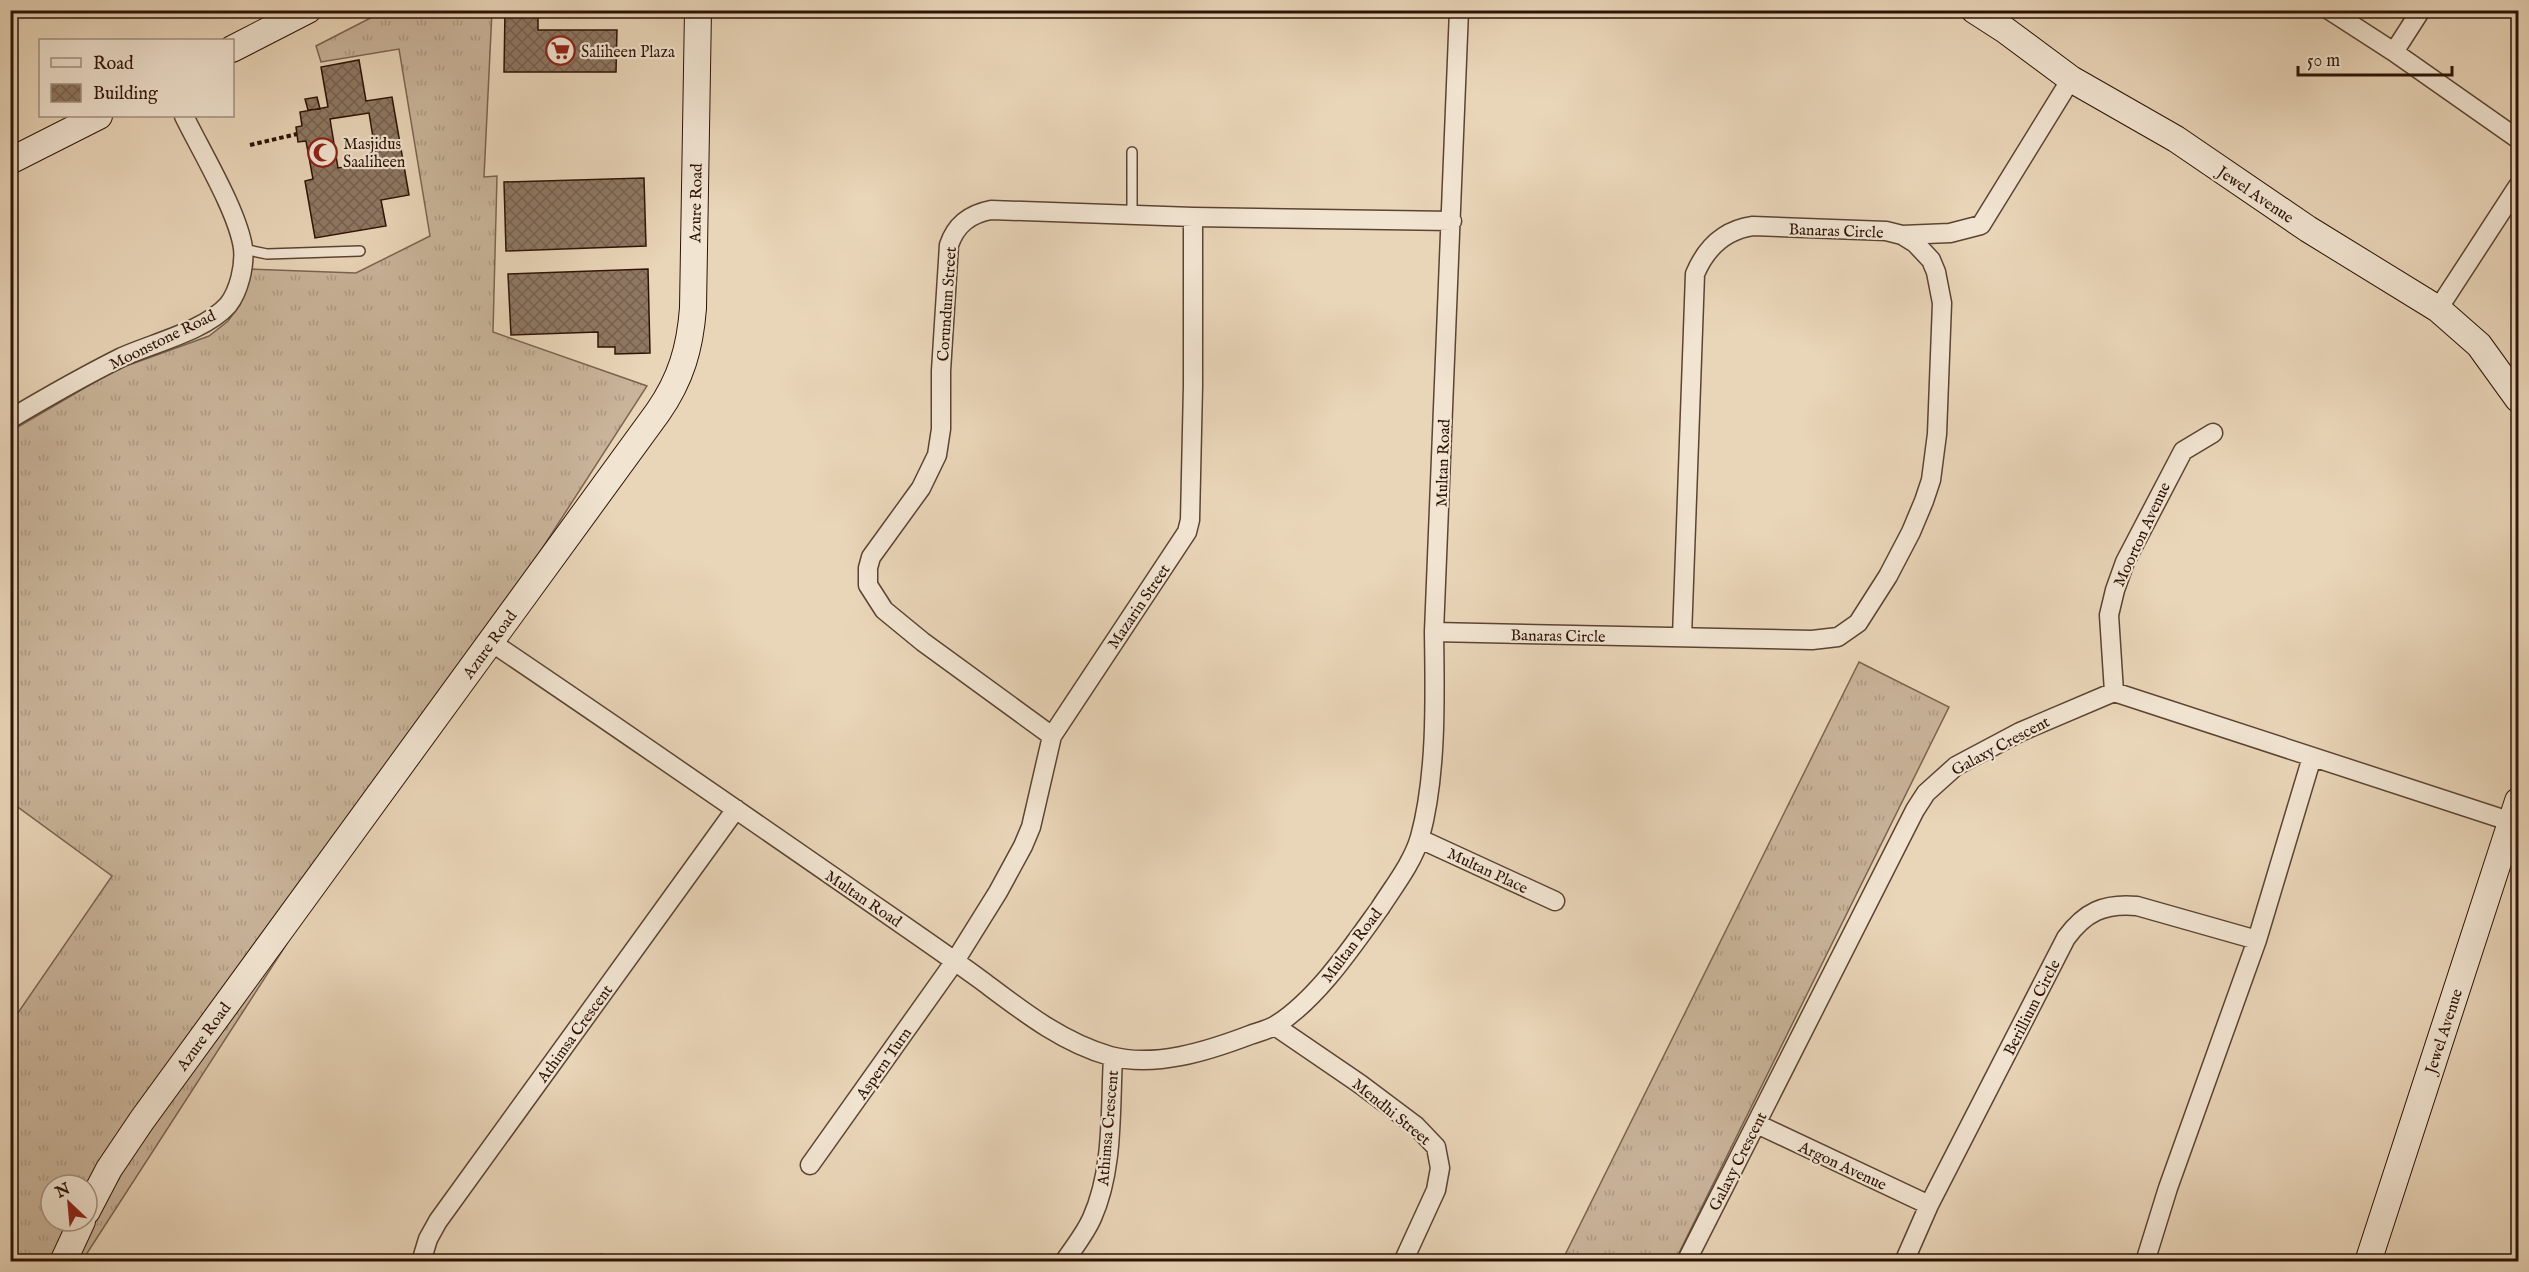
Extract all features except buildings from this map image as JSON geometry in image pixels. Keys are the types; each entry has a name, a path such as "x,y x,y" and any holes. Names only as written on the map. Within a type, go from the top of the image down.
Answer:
{"street":[{"path":"234,48 308,10"},
{"name":"Azure Road","path":"99,1188 142,1120 674,387 688,350 693,308 698,10"},
{"name":"Multan Road","path":"490,642 736,809 955,961 1024,1013 1063,1038 1113,1057 1134,1059 1184,1056 1204,1052 1275,1026 1332,973 1395,885 1420,839 1430,785 1459,10"},
{"name":"Jewel Avenue","path":"1974,10 2071,79 2175,139 2308,229 2438,309 2479,345 2518,399"},
{"path":"2329,10 2394,52 2518,139"},
{"path":"2394,52 2421,10"},
{"path":"1902,235 1950,232 1981,225 2071,79"},
{"path":"10,160 97,117"},
{"name":"Moonstone Road","path":"10,419 123,357 207,321 227,305 237,289 243,249 227,202 184,117"},
{"path":"2438,309 2518,186"},
{"name":"Corundum Street","path":"1052,735 923,642 884,610 868,585 868,567 879,543 921,488 937,455 941,429 941,371 949,244 956,229 966,218 991,210 1193,217 1452,221"},
{"name":"Mazarin Street","path":"955,961 1023,846 1040,792 1052,735 1187,532 1190,520 1193,386 1193,217"},
{"name":"Banaras Circle","path":"1434,632 1682,638 1812,640 1838,637 1858,623 1888,576 1911,532 1931,480 1937,434 1942,303 1940,288 1931,260 1915,243 1902,235 1886,231 1753,226 1739,228 1726,235 1703,256 1695,274 1682,638"},
{"name":"Moorton Avenue","path":"2114,692 2109,615 2122,571 2161,490 2183,451 2213,433"},
{"path":"2114,692 2312,757 2515,811"},
{"name":"Galaxy Crescent","path":"1686,1262 1872,893 1926,793 1956,766 1976,755 2067,710 2114,692"},
{"path":"2145,1262 2168,1188 2257,940 2312,757"},
{"name":"Athimsa Crescent","path":"421,1262 428,1239 438,1221 736,809"},
{"name":"Jewel Avenue","path":"2368,1262 2515,811"},
{"name":"Multan Place","path":"1420,839 1555,901"},
{"name":"Berillium Circle","path":"1904,1262 1929,1205 2066,938 2076,926 2100,908 2118,904 2137,906 2257,940"},
{"name":"Aspern Turn","path":"810,1165 955,961"},
{"name":"Mendhi Street","path":"1275,1026 1406,1119 1431,1140 1436,1148 1440,1168 1436,1190 1402,1262"},
{"name":"Athimsa Crescent","path":"1064,1262 1083,1234 1100,1195 1108,1144 1113,1057"},
{"name":"Argon Avenue","path":"1757,1124 1929,1205"},
{"path":"63,1262 76,1233"}],"lane":[{"path":"1132,152 1132,215"},
{"path":"243,249 267,254 360,251"}],"path":[{"path":"250,145 297,134"}],"green space":[{"path":"440,10 492,11 484,177 497,176 493,332 647,386 82,1261 11,1261 11,1023 112,876 11,802 11,431 115,370 209,336 228,321 240,305 250,269 356,273 430,236 399,49 321,62 316,46 384,11 393,11 394,16"},
{"path":"1859,662 1949,707 1675,1261 1562,1261"}],"place":[{"name":"Saliheen Plaza","path":"560,51"},
{"name":"Masjidus Saaliheen","path":"322,152"}]}
